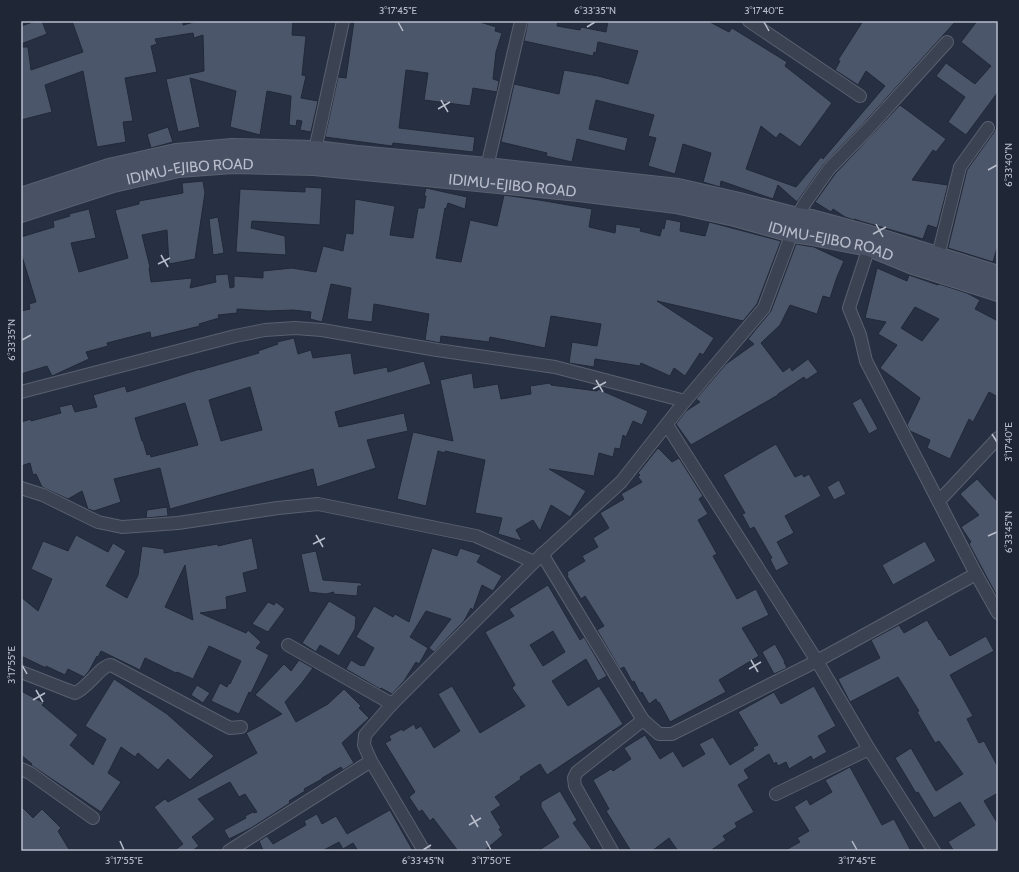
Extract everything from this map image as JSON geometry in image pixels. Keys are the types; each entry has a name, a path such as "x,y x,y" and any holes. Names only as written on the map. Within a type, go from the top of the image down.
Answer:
{"main road":[{"name":"IDIMU-EJIBO ROAD","path":"21,197 109,168 176,153 232,148 315,150 678,188 739,202 794,225 807,235 869,247 913,265 998,292"},
{"name":"IDIMU-EJIBO ROAD","path":"21,213 113,183 178,168 233,164 314,166 676,204 735,217 794,225 810,220 870,235 998,275"}],"street":[{"path":"315,150 343,21"},
{"path":"487,167 521,21"},
{"path":"749,21 860,96"},
{"path":"424,851 372,761 364,745 365,735 392,704 538,558 621,482 685,401 764,308 794,225 805,203 829,169 867,130 947,42"},
{"path":"938,256 960,167 988,128"},
{"path":"869,247 849,308 860,336 866,361 976,574 998,613"},
{"path":"21,392 235,336 265,330 295,328 336,332 431,349 555,367 685,401"},
{"path":"667,425 817,661 869,749 934,851"},
{"path":"939,501 998,438"},
{"path":"21,488 43,495 98,522 122,527 178,523 278,508 318,504 476,536 538,558 643,720 659,734 672,734 817,661 976,574"},
{"path":"288,645 392,704"},
{"path":"21,672 75,693 82,690 105,666 111,665 230,728 241,727"},
{"path":"612,851 575,786 574,778 577,772 643,720"},
{"path":"776,794 869,749"},
{"path":"229,851 372,761"},
{"path":"21,769 30,773 93,818"}],"building":[{"path":"36,21 42,21 47,34 21,44 21,26"},
{"path":"72,21 183,21 183,25 198,21 293,21 292,35 306,36 302,75 306,76 301,98 318,101 311,132 300,130 302,121 297,120 296,126 289,125 291,96 267,91 260,135 230,127 236,91 190,78 200,127 178,132 166,79 204,71 203,35 194,38 193,33 155,39 157,44 151,46 157,72 125,78 133,121 123,122 126,142 97,147 83,71 45,85 52,112 21,120 21,47 28,47 31,70 83,52"},
{"path":"354,21 477,21 496,27 495,31 502,33 496,52 493,79 499,81 497,92 473,88 470,106 424,100 428,73 406,70 399,128 475,137 473,152 393,143 392,146 325,137 338,77 346,78"},
{"path":"528,21 558,21 557,26 580,30 581,27 606,32 608,21 708,21 729,32 732,28 787,62 785,66 832,103 800,147 780,133 776,138 761,126 746,169 796,187 821,157 823,159 885,86 866,71 858,85 835,70 840,61 838,60 863,21 956,21 862,125 824,164 797,202 778,185 773,199 721,181 720,187 703,182 711,153 683,144 675,174 648,166 656,138 648,136 654,115 596,100 589,129 628,138 625,151 577,139 572,162 546,156 547,153 501,142 514,84 559,94 564,70 598,76 628,84 638,51 598,42 596,53 594,52 593,56 524,41"},
{"path":"977,21 998,21 998,92 966,135 948,122 965,97 936,76 946,63 975,84 991,66 961,42"},
{"path":"900,105 946,139 936,152 933,150 912,180 948,185 937,228 928,225 923,239 845,217 833,209 831,212 815,202 835,174"},
{"path":"998,122 998,245 993,262 948,248 967,170 994,132"},
{"path":"168,127 173,142 151,148 147,134"},
{"path":"203,181 205,193 195,259 169,264 167,230 142,235 150,267 151,282 192,278 190,288 216,282 215,275 228,274 230,288 234,287 234,276 263,278 263,271 292,268 316,272 323,246 343,251 346,233 353,234 355,199 395,206 390,235 413,238 418,208 424,208 426,188 467,197 465,209 448,203 446,209 445,208 436,258 461,262 470,220 497,226 504,195 592,209 589,227 615,233 616,224 641,228 640,231 660,236 662,228 664,229 666,219 681,222 680,231 705,236 709,222 781,241 757,304 743,321 657,301 714,338 703,355 700,353 685,376 674,368 670,376 641,363 640,366 595,359 594,367 569,363 572,342 597,346 601,324 551,316 545,348 490,337 489,342 441,336 440,343 425,340 429,314 374,304 372,322 347,319 351,288 331,284 322,322 310,319 311,312 293,310 268,311 237,309 237,313 218,315 219,318 199,324 200,326 151,338 150,332 107,343 108,346 86,352 89,359 52,376 47,366 21,374 21,311 30,309 29,304 36,302 21,253 21,237 54,227 53,221 70,216 69,214 89,209 96,238 71,243 79,272 128,258 115,210 139,204 139,201 183,193 182,183"},
{"path":"305,187 322,188 320,225 252,221 251,228 285,236 286,255 236,252 240,189 305,192"},
{"path":"218,217 224,253 213,255 209,219"},
{"path":"796,244 814,247 844,261 830,298 823,296 817,314 790,305 780,325 761,343 783,372 790,367 792,371 808,359 818,372 806,380 804,377 778,395 691,445 676,424 686,411 700,402 696,399 726,364 754,344 748,339 771,311"},
{"path":"877,268 907,281 909,275 967,293 980,300 975,309 998,321 998,397 989,392 973,422 969,419 950,459 927,448 930,440 910,431 907,425 920,398 880,368 897,345 878,334 886,322 865,318","holes":["915,307 939,319 922,341 901,328"]},
{"path":"294,338 298,354 311,350 313,358 351,353 354,374 387,367 388,372 424,361 431,384 335,412 339,427 404,413 408,431 367,440 376,468 317,487 313,469 170,509 160,468 114,479 121,502 94,511 88,509 82,491 68,499 42,487 36,474 33,475 30,463 21,466 21,422 31,419 31,421 61,413 59,407 72,404 75,412 97,407 93,395 125,386 127,392 200,369 259,353 258,351 278,344 277,342","holes":["250,387 262,430 221,441 209,400","185,403 198,445 151,457 150,454 147,455 135,418"]},
{"path":"472,373 474,388 498,384 501,399 531,394 530,386 550,383 551,385 597,391 598,389 648,411 642,425 633,421 626,437 623,435 620,449 615,448 613,457 599,453 594,476 549,469 586,491 570,517 551,505 540,531 533,520 516,530 522,541 498,534 502,518 475,513 485,460 445,451 445,453 438,451 426,506 397,499 413,432 453,441 440,380"},
{"path":"861,398 878,429 869,434 852,403"},
{"path":"776,444 795,477 802,474 804,477 809,474 821,496 785,516 794,533 777,542 789,564 776,571 770,559 772,558 754,527 750,529 742,514 745,513 723,475"},
{"path":"658,448 672,462 679,458 703,496 699,499 708,514 698,520 717,554 713,556 737,599 756,589 769,615 742,628 759,656 719,680 726,692 670,722 659,702 658,703 656,699 649,704 642,692 640,693 634,681 632,682 624,667 620,669 597,630 604,626 585,596 581,599 567,576 567,572 585,561 582,556 598,547 593,538 609,528 600,513 624,499 621,494 642,482 638,477 640,475 638,473"},
{"path":"977,479 998,502 998,598 969,544 971,542 961,527 979,515 960,494"},
{"path":"839,480 846,494 834,500 827,487"},
{"path":"167,507 168,516 146,518 147,510"},
{"path":"76,535 108,552 113,543 126,551 106,586 127,598 138,575 142,546 164,549 164,553 218,544 218,546 252,538 258,569 243,573 247,592 226,597 227,609 200,613 246,633 248,630 261,642 256,648 269,655 239,714 211,701 220,683 227,687 229,683 230,684 241,661 209,646 193,679 177,672 176,673 145,658 140,670 101,651 84,677 68,669 65,675 21,656 21,597 38,611 52,579 31,569 43,541 68,551","holes":["185,565 193,620 165,607"]},
{"path":"925,541 936,561 893,585 882,565"},
{"path":"432,548 457,556 460,548 481,555 477,562 502,576 493,591 482,585 473,610 471,608 464,621 434,652 429,648 451,619 426,611 410,637 428,648 419,664 416,662 404,681 392,694 381,688 380,689 346,669 351,660 361,666 364,666 374,648 356,637 374,606 393,617 395,614 409,622"},
{"path":"316,551 323,580 361,583 362,586 358,586 357,596 333,594 334,592 326,594 309,592 301,554"},
{"path":"548,585 580,640 584,637 607,676 598,681 586,659 552,681 568,706 599,686 623,724 547,775 540,764 520,777 521,779 495,797 501,805 491,812 501,828 499,829 503,835 484,851 458,851 433,818 430,821 422,810 419,812 409,797 415,792 385,743 391,740 389,736 402,729 403,731 414,724 416,729 421,726 434,748 460,731 438,694 452,686 480,733 525,706 512,688 515,685 485,632 514,616 509,609","holes":["553,631 565,652 543,666 530,645"]},
{"path":"329,601 356,617 355,629 339,656 320,645 316,652 302,643"},
{"path":"268,602 274,605 276,602 285,609 268,632 252,624"},
{"path":"927,620 950,656 986,636 994,651 950,675 973,716 967,719 979,743 984,741 998,767 998,793 984,801 998,824 998,851 954,851 948,842 975,825 960,802 934,818 918,792 916,793 895,758 911,748 936,791 963,774 939,741 935,743 917,712 919,711 898,677 850,702 838,679 880,658 871,640 899,625 904,633"},
{"path":"775,644 787,668 774,674 762,652"},
{"path":"299,660 313,668 285,702 296,722 328,704 344,689 361,706 359,708 369,718 342,743 354,763 343,770 341,767 322,778 304,789 305,791 289,801 290,803 251,828 229,839 224,830 246,818 245,816 253,812 257,812 245,794 239,797 230,782 198,799 215,819 192,837 199,846 192,851 174,851 183,844 154,807 165,799 168,802 257,753 246,733 282,714 255,695 284,664 291,671"},
{"path":"114,679 167,714 214,756 190,780 168,759 158,770 138,753 135,757 121,747 108,773 121,782 101,812 31,765 32,764 21,755 21,691 44,703 42,705 78,735 70,745 93,765 106,739 85,726"},
{"path":"197,685 210,693 203,703 191,695"},
{"path":"814,686 836,726 818,736 827,752 813,760 811,756 789,769 786,762 778,766 776,762 774,764 769,754 744,770 749,778 738,785 754,812 735,823 737,827 723,836 726,840 710,851 678,851 669,838 652,851 631,851 606,811 609,809 593,780 611,769 613,771 631,759 624,748 645,735 660,759 673,751 683,767 705,754 699,744 713,737 730,765 754,750 753,747 758,745 738,712 774,692 781,704"},
{"path":"850,767 882,825 894,819 911,851 784,851 800,842 797,838 809,831 794,807 807,799 810,805 832,792 825,780"},
{"path":"560,791 577,820 573,823 593,851 538,851 559,837 541,807 541,802"},
{"path":"21,806 33,818 42,809 61,828 58,831 70,851 21,851"},
{"path":"390,810 413,851 358,851 353,843 343,849 339,842 322,851 261,851 263,850 259,841 267,836 273,844 306,825 304,821 317,814 322,824 336,816 347,834"}]}
